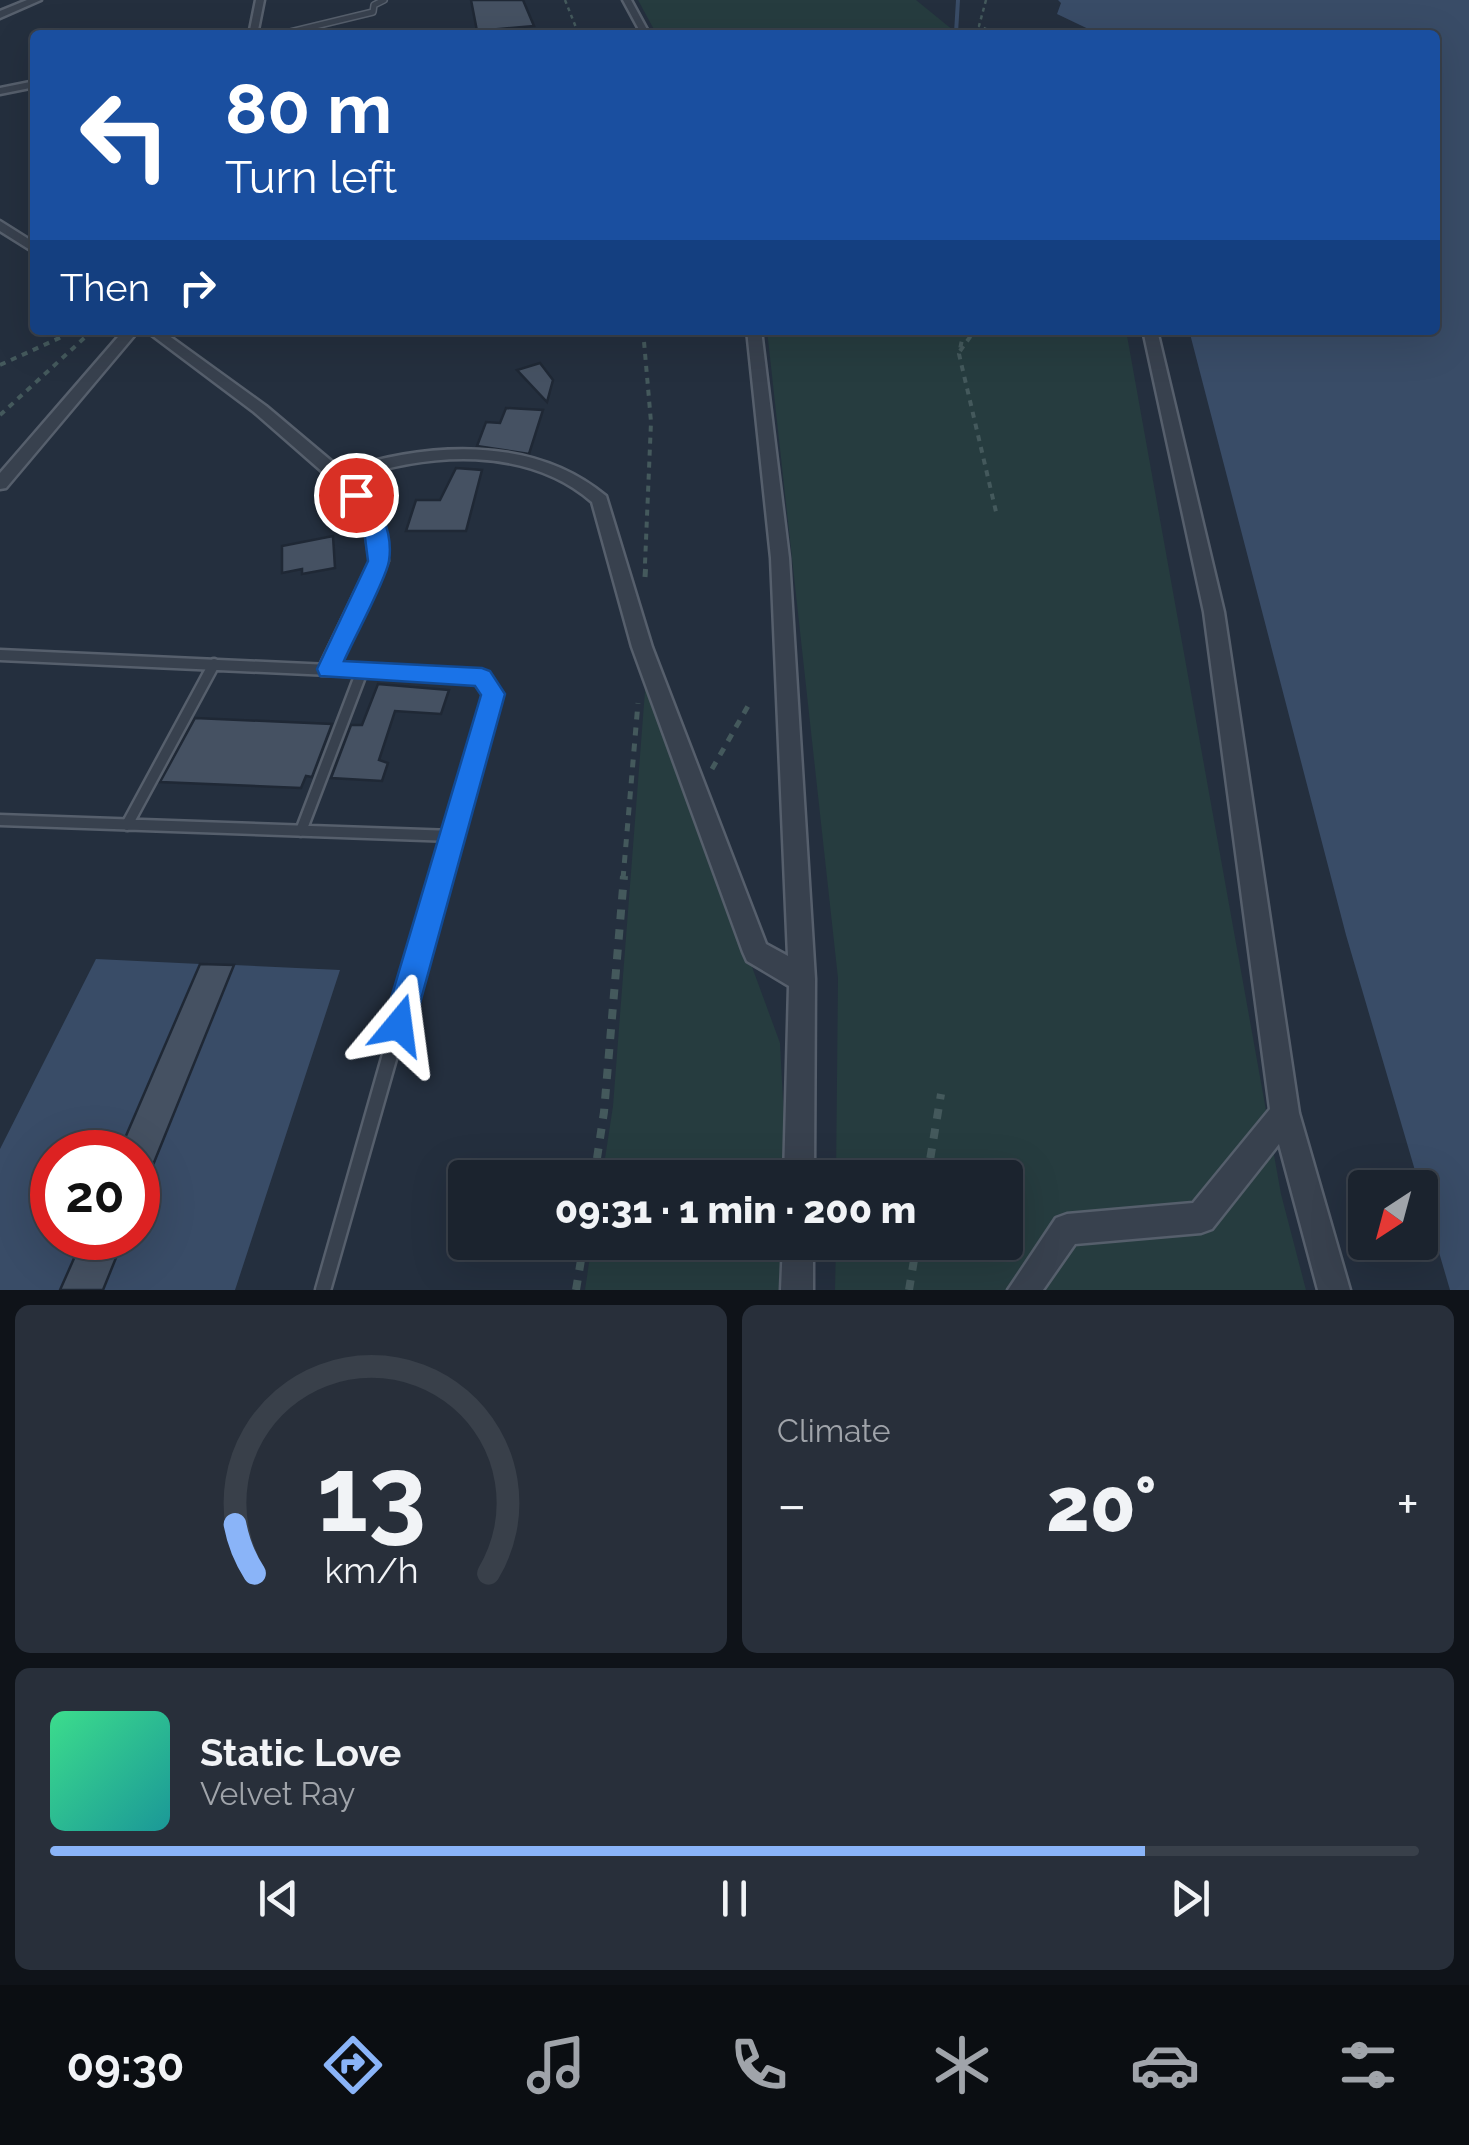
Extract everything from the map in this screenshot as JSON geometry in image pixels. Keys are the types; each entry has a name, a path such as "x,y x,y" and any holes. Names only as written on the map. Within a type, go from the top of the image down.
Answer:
{"street":[{"path":"1,14 36,0"},
{"path":"254,30 260,0"},
{"path":"626,0 643,30"},
{"path":"0,91 30,85"},
{"path":"0,225 30,246"},
{"path":"0,484 128,335"},
{"path":"159,335 260,408 372,512 378,561 328,669"},
{"path":"755,335 780,558 802,978 799,1160"},
{"path":"1151,335 1214,612 1285,1113 1334,1290"},
{"path":"339,478 396,460 436,456 544,463 585,484 600,500 642,647 756,952 802,978"},
{"path":"1024,1290 1067,1229 1202,1218 1285,1113"},
{"path":"797,1290 798,1260"}],"lane":[{"path":"298,30 372,12 374,5 384,0"},
{"path":"0,655 482,677 493,694 323,1290"},
{"path":"128,824 214,664"},
{"path":"301,830 362,671"},
{"path":"0,820 453,836"}],"path":[{"path":"566,0 577,30"},
{"path":"986,0 979,26 988,30"},
{"path":"0,365 66,335"},
{"path":"0,415 88,335"},
{"path":"643,335 651,422 644,590"},
{"path":"963,335 959,354 997,516"},
{"path":"959,354 972,335"},
{"path":"596,1160 608,1072 642,647"},
{"path":"696,796 748,706"},
{"path":"930,1160 941,1094"},
{"path":"576,1290 581,1260"},
{"path":"909,1290 914,1260"}],"green space":[{"path":"638,0 916,0 953,30 654,30"},
{"path":"768,335 1127,335 1281,1194 1306,1290 835,1290 836,1260 1023,1260 1023,1160 836,1160 838,978"},
{"path":"646,678 780,1043 786,1160 605,1160 613,1106"},
{"path":"589,1260 783,1260 781,1290 585,1290"}],"water":[{"path":"1058,0 1469,0 1469,1290 1450,1290 1438,1249 1438,1170 1415,1170 1346,935 1190,335 1440,335 1440,30 1091,30 1057,14 1061,3"},
{"path":"96,959 200,964 128,1130 30,1130 30,1260 73,1260 60,1290 0,1290 0,1149"},
{"path":"234,965 340,970 235,1290 103,1290 115,1260 160,1260 160,1149"}],"building":[{"path":"471,0 523,0 534,26 488,30 477,30"},
{"path":"540,363 553,380 547,402 517,370"},
{"path":"506,408 543,410 529,454 477,446 486,422 500,423"},
{"path":"456,468 482,470 466,531 406,531 416,500 440,500"},
{"path":"333,536 335,568 282,573 282,546"},
{"path":"378,684 449,690 441,714 395,711 379,760 388,763 382,781 331,778 351,725 362,725"},
{"path":"195,718 332,724 312,777 306,776 301,788 160,782"},
{"path":"200,964 234,965 160,1148 160,1130 128,1130"},
{"path":"73,1260 115,1260 103,1290 60,1290"}],"waterway":[{"path":"956,30 958,0"}],"route":[{"path":"356,495 372,512 378,561 328,669 482,677 493,694 399,1025"}]}
